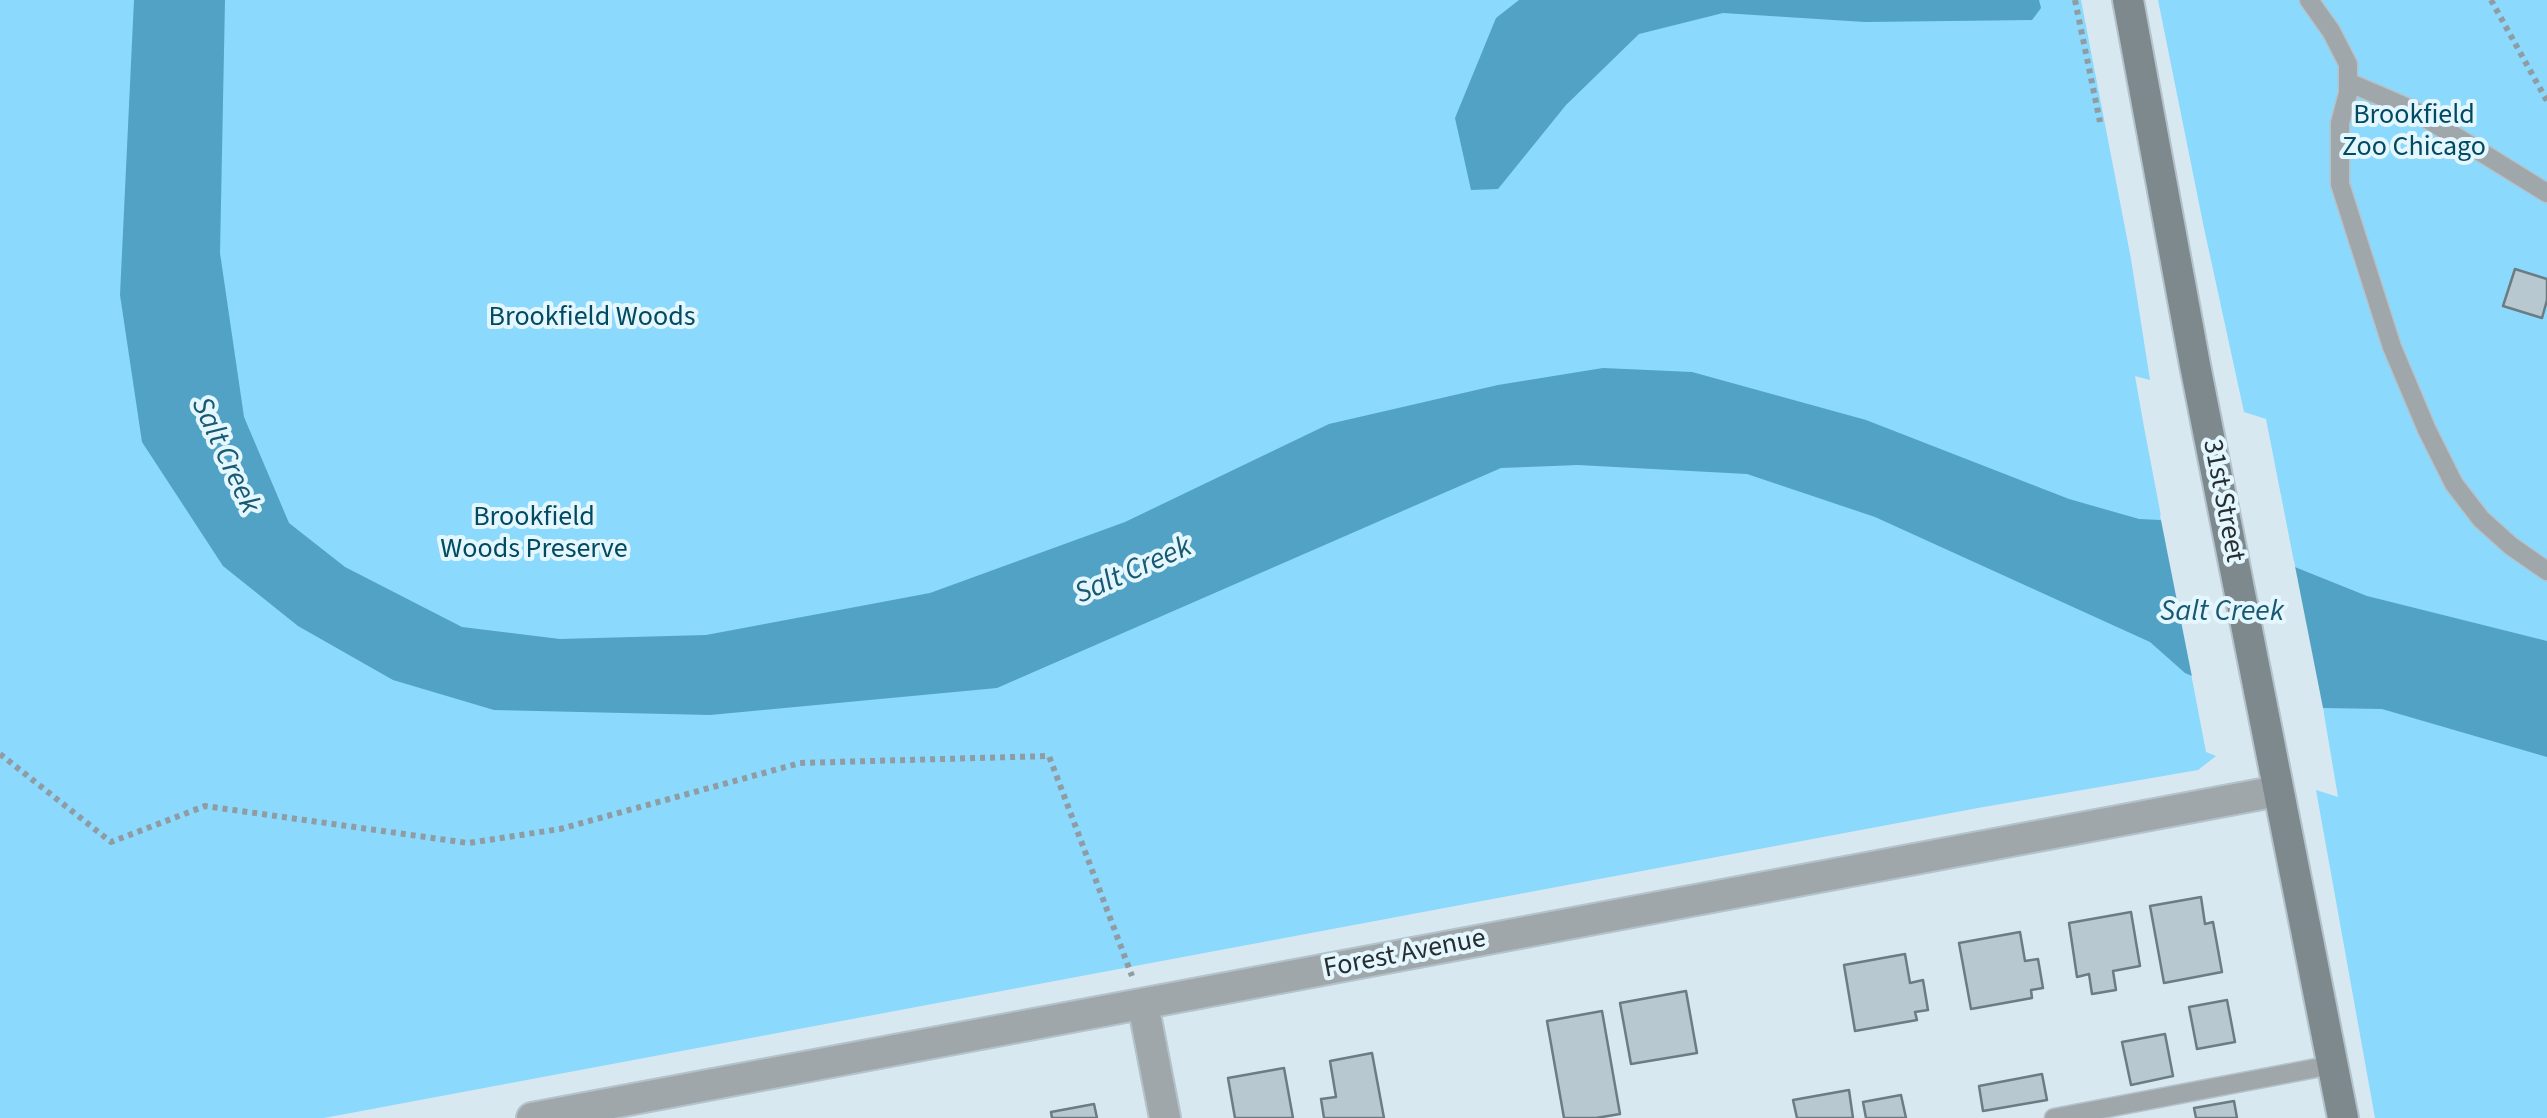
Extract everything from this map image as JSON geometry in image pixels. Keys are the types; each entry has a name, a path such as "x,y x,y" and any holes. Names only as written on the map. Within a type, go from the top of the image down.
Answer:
{"main road":[{"name":"31st Street","path":"2128,0 2195,365 2343,1118"}],"street":[{"name":"Forest Avenue","path":"532,1118 2278,791"},
{"path":"1143,1004 1165,1118"}],"lane":[{"path":"2309,0 2332,31 2348,64 2348,92 2340,122 2340,184 2392,347 2454,484 2481,520 2547,571"},
{"path":"2348,82 2413,110 2547,193"},
{"path":"2054,1118 2332,1065"}],"path":[{"path":"2076,0 2100,122"},
{"path":"2491,0 2547,101"},
{"path":"0,754 111,842 204,806 468,844 560,829 800,763 1049,756 1143,1004"}],"green space":[{"name":"Brookfield Woods Preserve","path":"0,0 2081,0 2150,380 2135,376 2144,427 2206,752 2216,756 2198,770 324,1118 0,1118"},
{"name":"Brookfield Zoo Chicago","path":"2158,0 2547,0 2547,1118 2375,1118 2316,790 2338,797 2323,708 2366,596 2295,567 2266,419 2244,412"}],"water":[{"name":"Salt Creek","path":"134,0 225,0 220,253 244,417 289,523 345,567 462,627 560,639 706,635 930,593 1125,522 1329,424 1498,385 1603,368 1692,372 1866,420 2069,499 2139,519 2160,520 2367,596 2547,641 2547,757 2382,709 2323,708 2192,676 2150,642 1875,517 1747,474 1578,465 1501,468 997,688 710,715 494,710 393,680 298,626 223,566 142,442 120,295"},
{"path":"1519,0 2039,0 2041,8 2032,20 1865,22 1723,13 1639,34 1566,105 1498,189 1471,190 1455,118 1496,18"}],"pier":[{"path":"2160,515 2294,561 2324,713 2193,682"}],"building":[{"path":"2515,269 2547,279 2542,318 2503,306"},
{"path":"2201,897 2205,924 2213,922 2222,972 2164,983 2150,906"},
{"path":"2131,912 2140,966 2113,971 2116,990 2092,994 2089,974 2077,977 2069,923"},
{"path":"2020,932 2025,961 2038,959 2043,988 2031,990 2032,998 1971,1009 1959,943"},
{"path":"1905,954 1910,983 1923,980 1928,1010 1915,1012 1917,1020 1855,1031 1844,965"},
{"path":"1686,991 1697,1053 1631,1064 1620,1003"},
{"path":"2227,1000 2235,1042 2197,1049 2189,1007"},
{"path":"1602,1011 1620,1114 1564,1118 1547,1021"},
{"path":"2165,1034 2173,1076 2131,1085 2122,1042"},
{"path":"1372,1053 1384,1118 1324,1118 1321,1099 1336,1097 1330,1061"},
{"path":"1284,1068 1293,1118 1235,1118 1228,1078"},
{"path":"2042,1074 2047,1100 1983,1111 1979,1086"},
{"path":"1849,1090 1853,1118 1797,1118 1793,1100"},
{"path":"1901,1095 1906,1118 1866,1118 1863,1102"},
{"path":"2234,1101 2237,1118 2196,1118 2194,1108"},
{"path":"1094,1104 1097,1118 1052,1118 1051,1112"}],"park label":[{"name":"Brookfield Woods","path":"592,319"}]}
